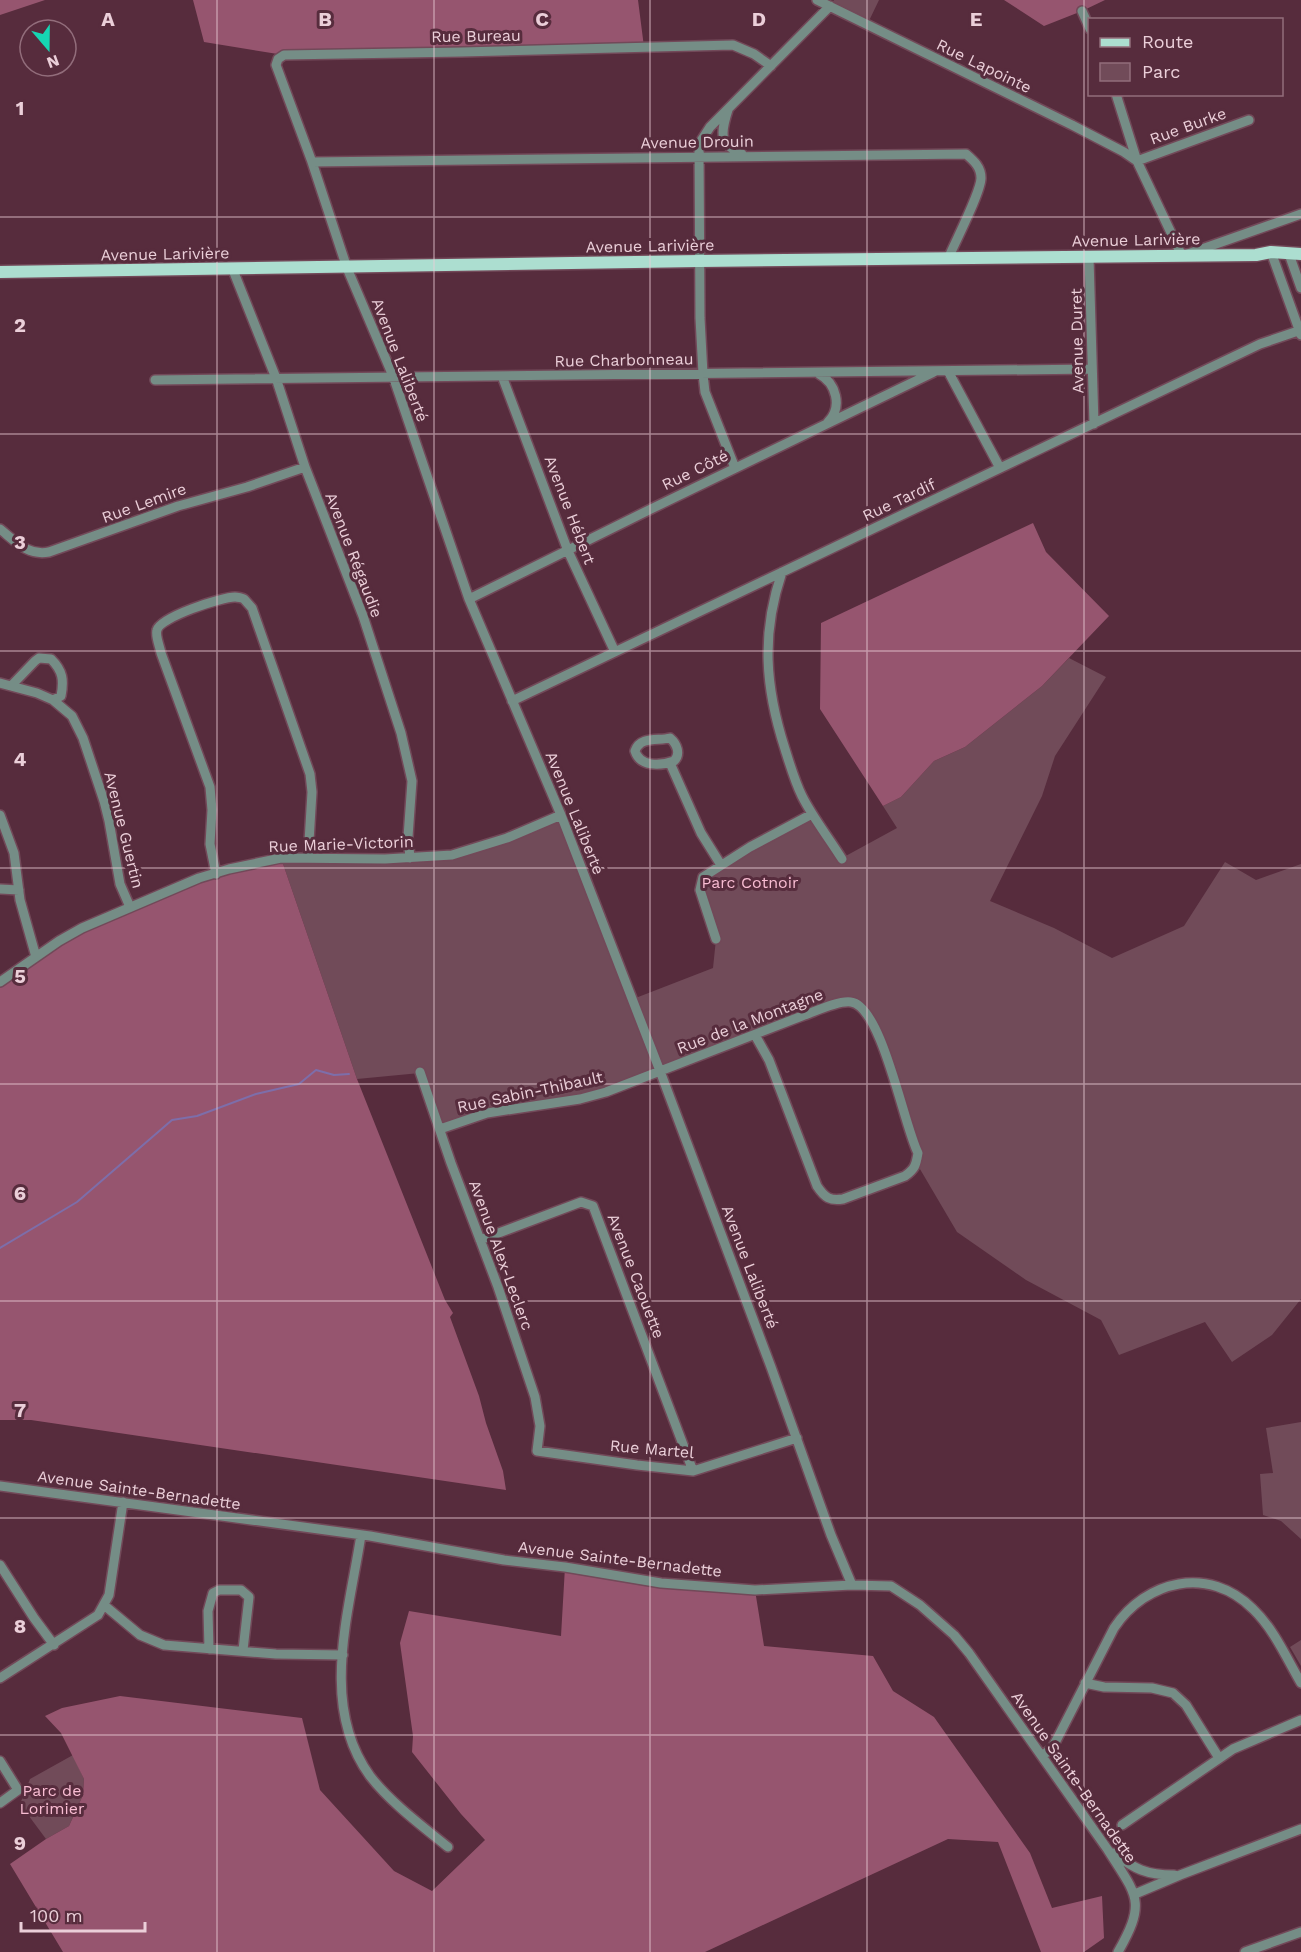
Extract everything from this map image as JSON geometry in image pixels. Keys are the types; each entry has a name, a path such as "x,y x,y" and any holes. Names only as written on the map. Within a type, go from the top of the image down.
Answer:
{"main road":[{"name":"Avenue Larivière","path":"0,272 699,261 1089,258 1256,255 1271,252 1295,254"}],"street":[{"name":"Rue Lapointe","path":"817,0 1071,125 1137,161"},
{"path":"735,468 705,392 702,374 699,144 728,108 830,6"},
{"path":"1083,11 1088,26"},
{"name":"Rue Bureau","path":"284,55 732,45 754,54 771,66"},
{"name":"Avenue Laliberté","path":"284,55 278,59 276,65 312,162 347,268 393,376 469,599 561,815 660,1071 831,1535 852,1585"},
{"path":"1117,96 1137,161 1182,256 1301,214"},
{"path":"728,108 722,129 724,142 733,150 747,156"},
{"name":"Rue Burke","path":"1137,161 1249,120"},
{"name":"Avenue Drouin","path":"312,162 966,154 977,163 981,177 978,191 948,259"},
{"path":"1271,252 1300,332"},
{"path":"1295,254 1301,288"},
{"name":"Avenue Duret","path":"1089,258 1094,424"},
{"name":"Avenue Régaudie","path":"233,270 276,378 305,467 363,616 402,733 412,781 408,837 410,858"},
{"name":"Rue Tardif","path":"512,701 1265,342 1300,332"},
{"name":"Rue Charbonneau","path":"155,380 1092,369"},
{"name":"Rue Côté","path":"469,599 936,371"},
{"path":"948,371 1000,468"},
{"path":"816,372 825,377 834,388 836,412 826,424"},
{"name":"Avenue Hébert","path":"502,376 568,551 615,652"},
{"name":"Rue Lemire","path":"0,529 27,551 41,554 178,506 305,467"},
{"path":"782,572 773,599 769,629 768,675 777,724 802,796 842,859"},
{"path":"216,874 210,844 212,810 210,787 161,653 156,632 158,627 171,617 234,597 244,599 252,608 310,774 312,792 308,858"},
{"path":"11,687 34,661 39,658 51,659 61,671 63,678 61,696 53,700"},
{"name":"Avenue Guertin","path":"0,683 53,700 72,716 83,738 109,820 120,884 130,907"},
{"path":"670,738 676,744 678,755 670,763 644,764 637,757 635,751 637,746 650,739 670,738"},
{"path":"670,763 701,833 721,865"},
{"path":"716,939 700,890 703,877 750,846 812,814"},
{"path":"0,815 14,853 19,890 36,957"},
{"name":"Rue Marie-Victorin","path":"0,981 82,928 198,878 281,858 410,858 452,855 530,829 561,815"},
{"path":"0,889 19,890"},
{"name":"Rue de la Montagne","path":"660,1071 832,1005 851,1002 860,1006 872,1022 883,1046 918,1153 917,1164 913,1171 843,1199 834,1200 824,1197 817,1186 769,1059 756,1035"},
{"name":"Rue Sabin-Thibault","path":"440,1129 487,1113 593,1096 660,1071"},
{"name":"Avenue Alex-Leclerc","path":"420,1072 498,1287 537,1404 540,1426 537,1451"},
{"name":"Avenue Caouette","path":"480,1240 581,1202 593,1206 693,1471"},
{"name":"Rue Martel","path":"537,1451 693,1471 797,1438"},
{"name":"Avenue Sainte-Bernadette","path":"0,1486 362,1535 504,1560 555,1565 661,1583 755,1590 852,1585 891,1586 920,1605 954,1635 1108,1850 1135,1894"},
{"path":"0,1678 98,1615 109,1594 123,1502"},
{"path":"362,1535 349,1601 340,1684 341,1706 361,1762 372,1778 409,1815 448,1848"},
{"path":"0,1565 34,1618 54,1644"},
{"path":"1042,1756 1052,1748 1114,1628 1129,1608 1144,1596 1161,1588 1178,1584 1195,1584 1224,1590 1241,1599 1255,1610 1266,1624 1301,1683"},
{"path":"209,1649 208,1611 213,1593 219,1590 241,1590 249,1597 243,1650"},
{"path":"104,1605 140,1635 164,1646 276,1654 344,1654"},
{"path":"1085,1683 1104,1687 1152,1688 1173,1693 1186,1705 1219,1758"},
{"path":"1122,1825 1219,1758 1247,1742 1301,1720"},
{"path":"0,1761 18,1790 0,1803"},
{"path":"1118,1952 1130,1932 1135,1917 1135,1894 1301,1829"},
{"path":"1108,1850 1142,1872 1180,1875"},
{"path":"1245,1952 1301,1932"}],"green space":[{"path":"834,0 879,0 867,25 830,6"},
{"name":"Parc Cotnoir","path":"1069,658 1106,677 1055,756 1042,796 990,901 1054,928 1112,958 1184,926 1225,862 1256,880 1301,864 1301,1299 1272,1335 1232,1362 1205,1322 1119,1355 1101,1320 1026,1280 957,1232 917,1164 872,1022 851,1002 625,1086 440,1129 420,1073 357,1079 281,858 452,855 561,815 633,999 713,968 716,939 700,890 703,877 812,814 842,858 897,828 883,806 901,797 934,761 965,747 1042,686"},
{"path":"1301,1422 1301,1539 1281,1521 1263,1515 1260,1474 1273,1473 1266,1428"},
{"path":"1301,1640 1301,1666 1290,1647"},
{"name":"Parc de Lorimier","path":"73,1755 84,1779 83,1795 69,1826 46,1839 20,1804 30,1779"}],"shaded area":[{"path":"0,0 45,0 0,15"},
{"path":"193,0 638,0 644,47 284,55 204,42"},
{"path":"1004,0 1105,0 1044,26"},
{"path":"1033,523 1046,552 1109,616 1042,686 965,747 934,761 901,797 883,806 820,709 821,623"},
{"path":"281,858 357,1079 445,1300 453,1313 450,1317 479,1396 503,1471 506,1490 31,1420 0,1420 0,982 59,941 199,878"},
{"path":"565,1567 755,1590 764,1646 873,1656 893,1691 934,1717 1030,1853 1052,1908 1102,1896 1104,1938 1084,1952 1041,1952 998,1842 948,1839 705,1952 63,1952 10,1864 69,1826 83,1795 84,1779 61,1733 45,1716 62,1708 120,1696 302,1718 320,1790 394,1871 432,1891 485,1840 461,1814 412,1752 413,1736 400,1643 409,1611 561,1636"}],"waterway":[{"path":"0,1248 77,1202 172,1120 197,1116 256,1094 299,1084 316,1070 334,1075 349,1074"}]}
